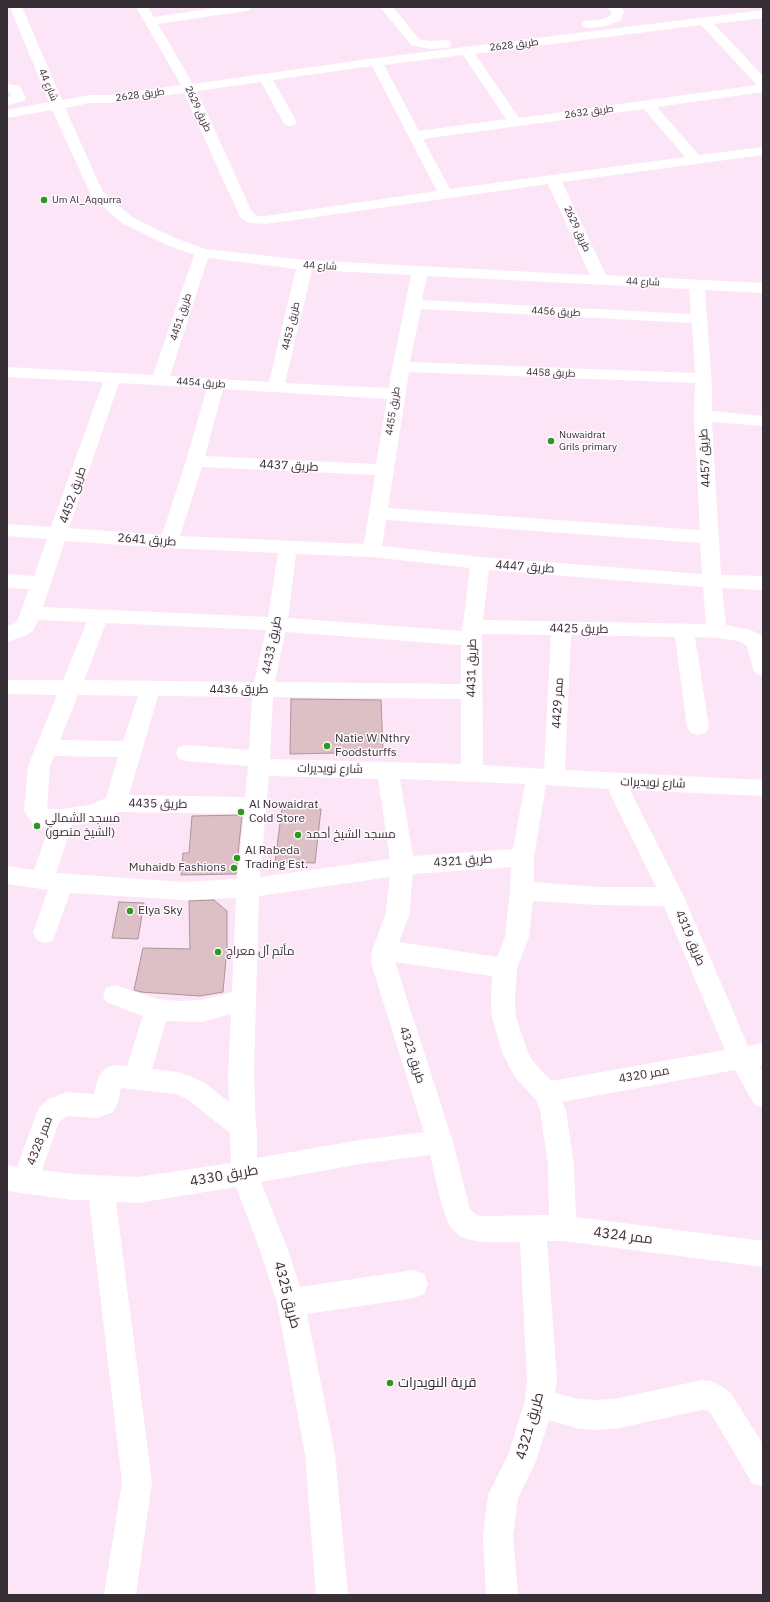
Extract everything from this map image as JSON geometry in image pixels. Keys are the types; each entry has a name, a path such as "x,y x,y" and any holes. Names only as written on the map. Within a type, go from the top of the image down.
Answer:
{"street":[{"name":"شارع 44","path":"16,7 58,107 97,194 127,220 170,241 202,253 305,265 763,288"},
{"name":"طريق 2629","path":"142,7 189,88 246,215 255,220 266,220 446,195"},
{"path":"150,21 246,7"},
{"path":"386,7 415,42 429,45 606,22 618,14 618,11 613,7"},
{"name":"طريق 2628","path":"58,107 90,105 111,99 376,62 763,14"},
{"path":"705,22 763,84"},
{"path":"467,51 515,122"},
{"path":"376,62 446,195 553,178 763,151"},
{"path":"265,78 290,122"},
{"path":"7,88 15,89 19,98 7,101"},
{"name":"طريق 2632","path":"415,136 763,88"},
{"path":"647,104 695,160"},
{"path":"7,114 58,107"},
{"path":"7,117 58,107"},
{"name":"طريق 2629","path":"553,178 600,280"},
{"name":"طريق 4451","path":"160,380 202,253"},
{"name":"طريق 4453","path":"276,387 305,265"},
{"name":"طريق 4455","path":"372,552 400,367 420,271"},
{"name":"طريق 4457","path":"697,284 698,320 704,387 703,416 712,581 717,631"},
{"name":"طريق 4456","path":"413,304 698,320"},
{"name":"طريق 4458","path":"400,367 702,378"},
{"name":"طريق 4454","path":"7,372 396,394"},
{"name":"طريق 4452","path":"7,635 26,626 113,378"},
{"path":"169,542 195,461 216,384"},
{"path":"703,416 763,420"},
{"name":"طريق 4437","path":"195,461 384,470"},
{"path":"378,513 710,538"},
{"name":"طريق 2641","path":"7,530 169,542 288,547"},
{"name":"طريق 4447","path":"288,547 372,552 480,563 712,581 763,583"},
{"name":"طريق 4433","path":"259,763 263,690 277,624 288,547"},
{"name":"طريق 4431","path":"472,773 472,633 480,563"},
{"path":"7,581 41,583"},
{"name":"طريق 4425","path":"31,613 472,633 561,629 717,631 744,635 755,641 759,649 763,669"},
{"name":"طريق 4435","path":"99,616 39,766 35,811 41,818 63,818 89,814 105,809 115,803 255,806"},
{"name":"ممر 4429","path":"545,778 561,629"},
{"path":"684,630 698,727"},
{"name":"طريق 4436","path":"7,687 150,690 471,692"},
{"path":"115,803 150,690"},
{"path":"46,748 131,749"},
{"name":"شارع نويديرات","path":"187,753 259,763 763,788"},
{"path":"248,888 259,763"},
{"name":"طريق 4323","path":"388,770 403,866 397,916 384,950 383,963 440,1142 454,1203 460,1218 470,1227 483,1230"},
{"path":"545,778 523,857 522,891 517,937 505,968 503,1000 504,1017 508,1036 515,1052 523,1068 546,1093 553,1110 561,1165 563,1228"},
{"name":"طريق 4319","path":"616,781 672,897 752,1056 763,1096"},
{"path":"45,933 63,818"},
{"name":"طريق 4321","path":"403,866 523,857"},
{"path":"7,875 52,881 182,891 248,888 403,866"},
{"name":"طريق 4325","path":"248,888 241,1074 244,1129 244,1172 292,1302 320,1454 332,1595"},
{"path":"522,891 598,896 672,897"},
{"path":"384,950 505,968"},
{"path":"115,995 157,1010 178,1012 201,1011 223,1006 243,998"},
{"path":"136,1078 157,1010"},
{"name":"ممر 4320","path":"546,1093 752,1056"},
{"name":"ممر 4328","path":"16,1179 49,1114 56,1108 66,1104 101,1106 105,1102 112,1078 118,1076 178,1083 196,1091 244,1129"},
{"name":"طريق 4330","path":"16,1179 72,1187 138,1190 360,1152 440,1142"},
{"path":"101,1188 137,1482 120,1595"},
{"name":"ممر 4324","path":"483,1230 563,1228 763,1254"},
{"name":"طريق 4321","path":"502,1595 498,1536 503,1495 521,1461 540,1402 542,1379 533,1229"},
{"path":"292,1302 414,1284"},
{"path":"540,1402 579,1414 599,1415 620,1413 702,1395 712,1396 720,1402 763,1472"}],"building":[{"path":"291,699 381,700 383,752 290,754"},
{"name":"مسجد الشيخ أحمد","path":"282,808 321,809 315,863 275,862"},
{"path":"242,815 236,874 181,875 183,853 189,853 192,816"},
{"path":"214,900 227,911 227,948 223,992 200,996 141,992 134,990 143,948 190,949 189,901"},
{"path":"119,902 144,903 138,939 112,938"}],"place":[{"name":"Um Al_Aqqurra","path":"44,200"},
{"name":"Nuwaidrat Grils primary","path":"551,441"},
{"name":"Natie W Nthry Foodsturffs","path":"327,746"},
{"name":"Al Nowaidrat Cold Store","path":"241,812"},
{"name":"مسجد الشمالي (الشيخ منصور)","path":"37,826"},
{"name":"مسجد الشيخ أحمد","path":"298,835"},
{"name":"Al Rabeda Trading Est.","path":"237,858"},
{"name":"Muhaidb Fashions","path":"234,868"},
{"name":"Elya Sky","path":"130,911"},
{"name":"مأتم آل معراج","path":"218,952"},
{"name":"قرية النويدرات","path":"390,1383"}]}
